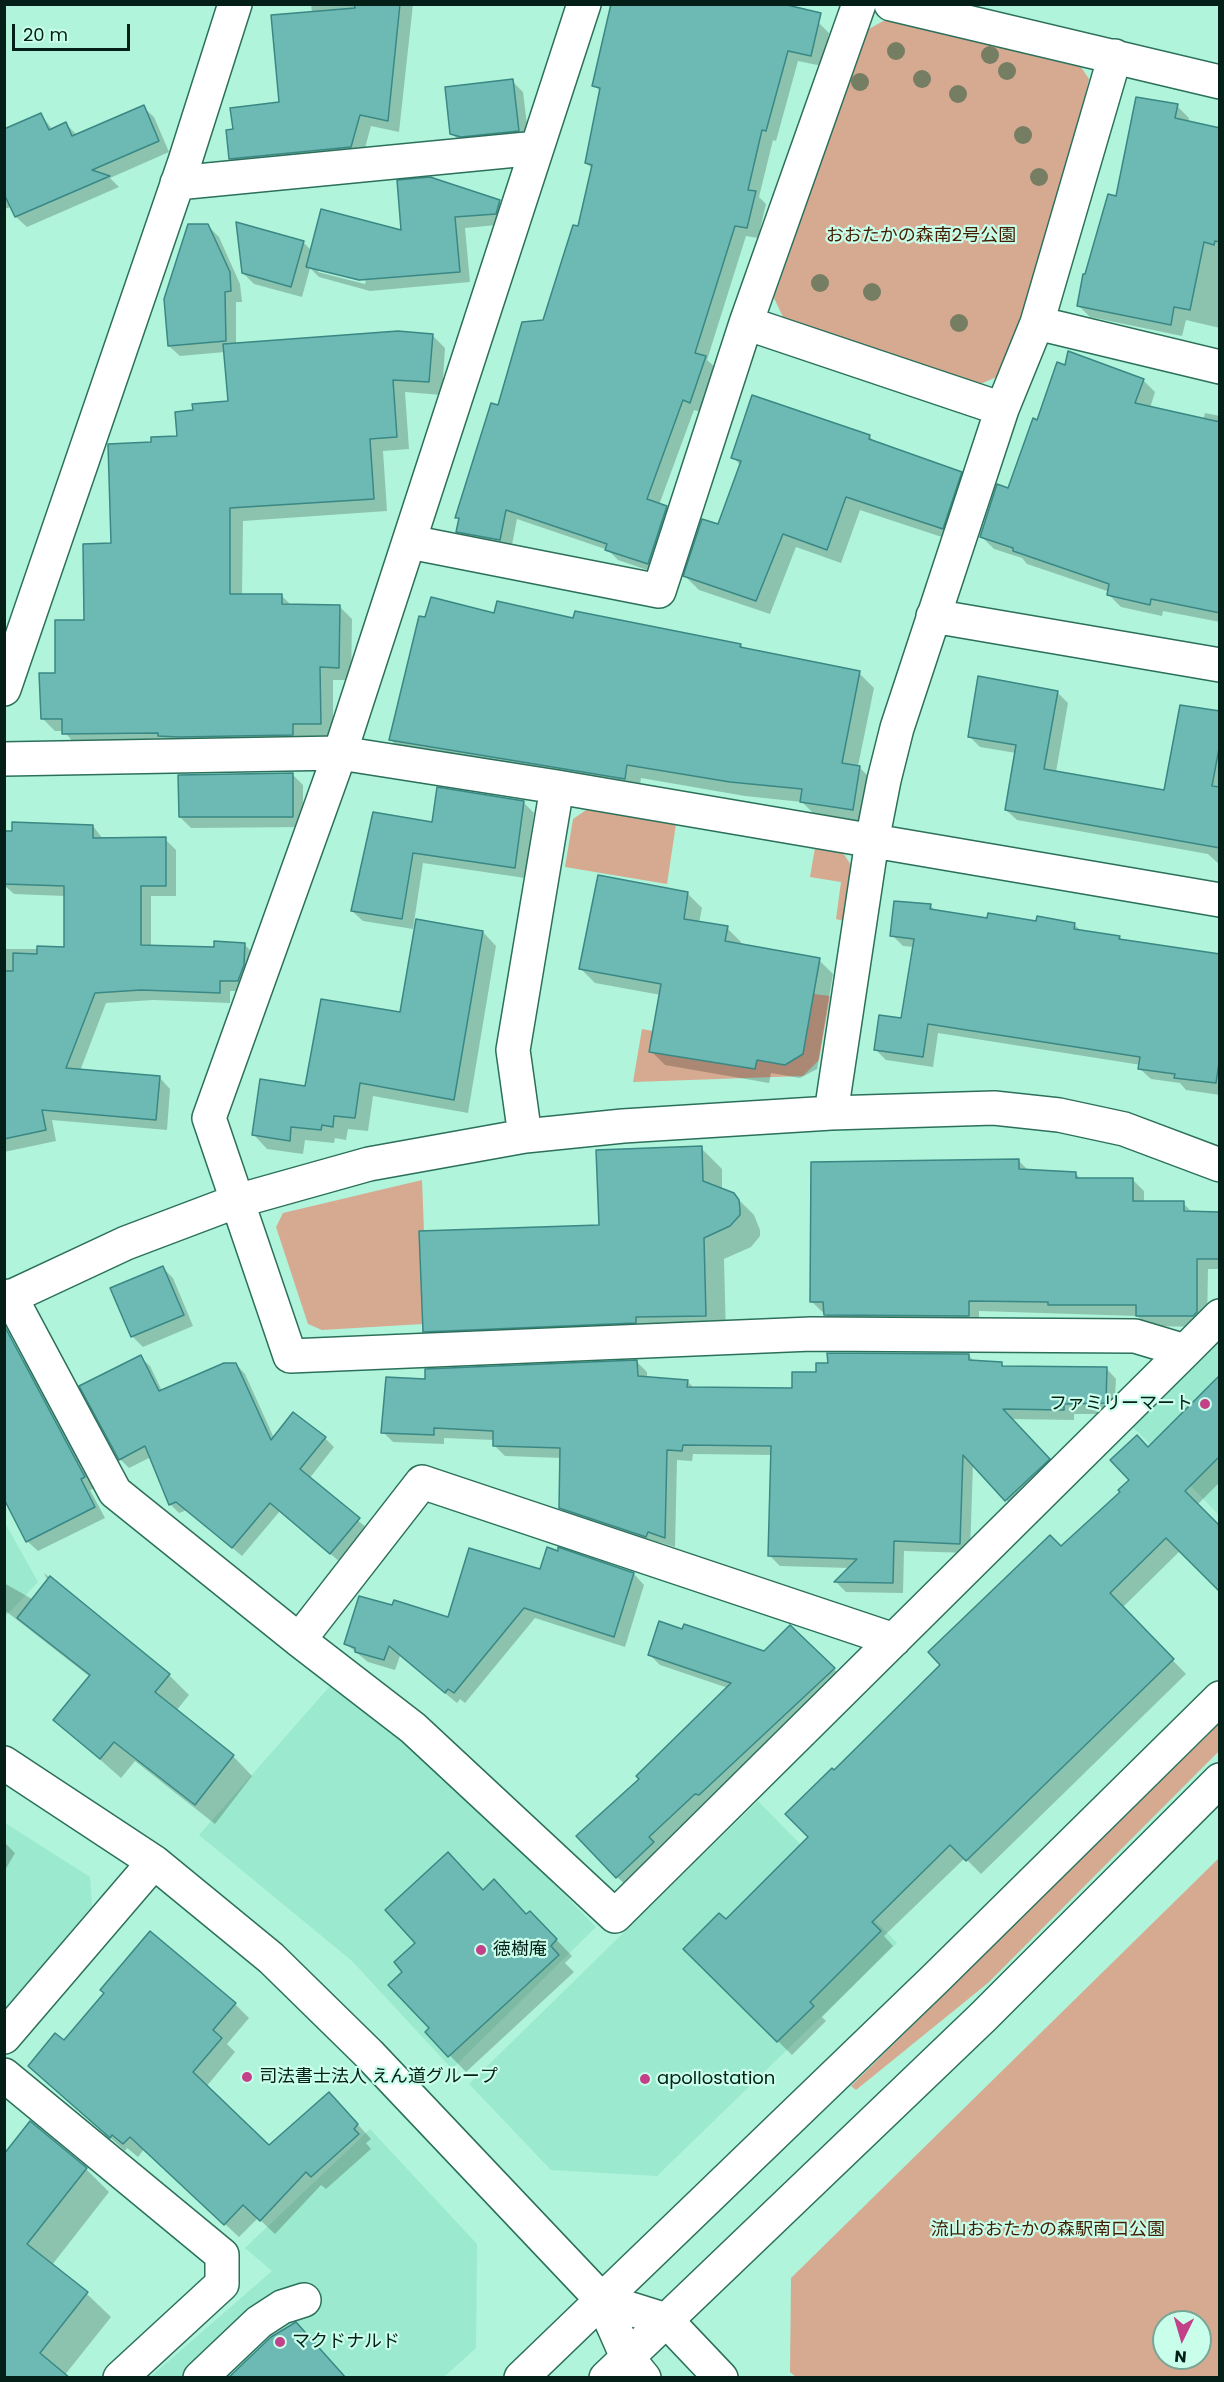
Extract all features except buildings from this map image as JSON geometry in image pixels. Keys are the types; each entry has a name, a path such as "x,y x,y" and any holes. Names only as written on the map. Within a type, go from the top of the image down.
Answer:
{"street":[{"path":"4,689 177,183 235,4"},
{"path":"584,4 340,753 210,1118 290,1356 811,1334 1135,1336 1185,1351"},
{"path":"410,542 659,591 747,323 859,4"},
{"path":"891,4 1220,82"},
{"path":"831,1113 872,841 897,728 1002,409 1037,323 1115,56"},
{"path":"177,183 537,148"},
{"path":"747,323 1002,409"},
{"path":"1037,323 1220,367"},
{"path":"933,616 1220,665"},
{"path":"4,759 340,753 558,787 1220,900"},
{"path":"525,1136 513,1050 558,787"},
{"path":"1220,1165 1124,1129 1059,1115 994,1108 831,1113 623,1125 525,1136 369,1164 237,1201 126,1242 7,1298 115,1492 412,1728 615,1916 1220,1316"},
{"path":"299,1640 422,1482 894,1640"},
{"path":"521,2378 936,1978 1220,1698"},
{"path":"4,1763 154,1862 223,1916 315,2001 602,2300 626,2371"},
{"path":"626,2371 666,2320 983,2017 1220,1780"},
{"path":"4,2037 154,1862"},
{"path":"4,2075 222,2255 222,2284 120,2378"},
{"path":"200,2378 259,2322 282,2307 304,2300"},
{"path":"602,2300 666,2320 722,2378"}],"shaded area":[{"path":"1219,1343 1219,1515 1133,1427"},
{"path":"4,1521 38,1582 5,1617 4,1617"},
{"path":"330,1686 389,1730 481,1809 596,1927 452,2069 352,1961 199,1835"},
{"path":"758,1801 897,1943 657,2176 551,2170 469,2084"},
{"path":"5,1823 90,1877 92,1906 5,2009"},
{"path":"370,2129 477,2244 476,2348 444,2377 149,2378 272,2271 245,2248"}],"green space":[{"name":"おおたかの森南2号公園","path":"885,20 1081,67 1089,79 1069,169 1016,330 999,376 978,385 783,317 774,298 867,30"},
{"path":"589,808 676,824 667,884 565,867 573,819"},
{"path":"815,848 843,853 853,868 844,921 836,919 841,882 810,877"},
{"path":"814,994 830,996 819,1060 803,1076 633,1082 642,1029 653,1031 650,1052 755,1069 757,1060 785,1065 803,1054"},
{"path":"422,1180 424,1231 420,1231 423,1324 322,1330 308,1324 276,1227 283,1213"},
{"path":"1219,1724 1219,1751 988,1983 856,2090 851,2086"},
{"name":"流山おおたかの森駅南口公園","path":"1219,1858 1219,2377 796,2377 790,2372 791,2278"}],"place":[{"name":"ファミリーマート","path":"1205,1404"},
{"name":"徳樹庵","path":"481,1950"},
{"name":"司法書士法人 えん道グループ","path":"247,2077"},
{"name":"apollostation","path":"645,2079"},
{"name":"マクドナルド","path":"280,2342"}]}
